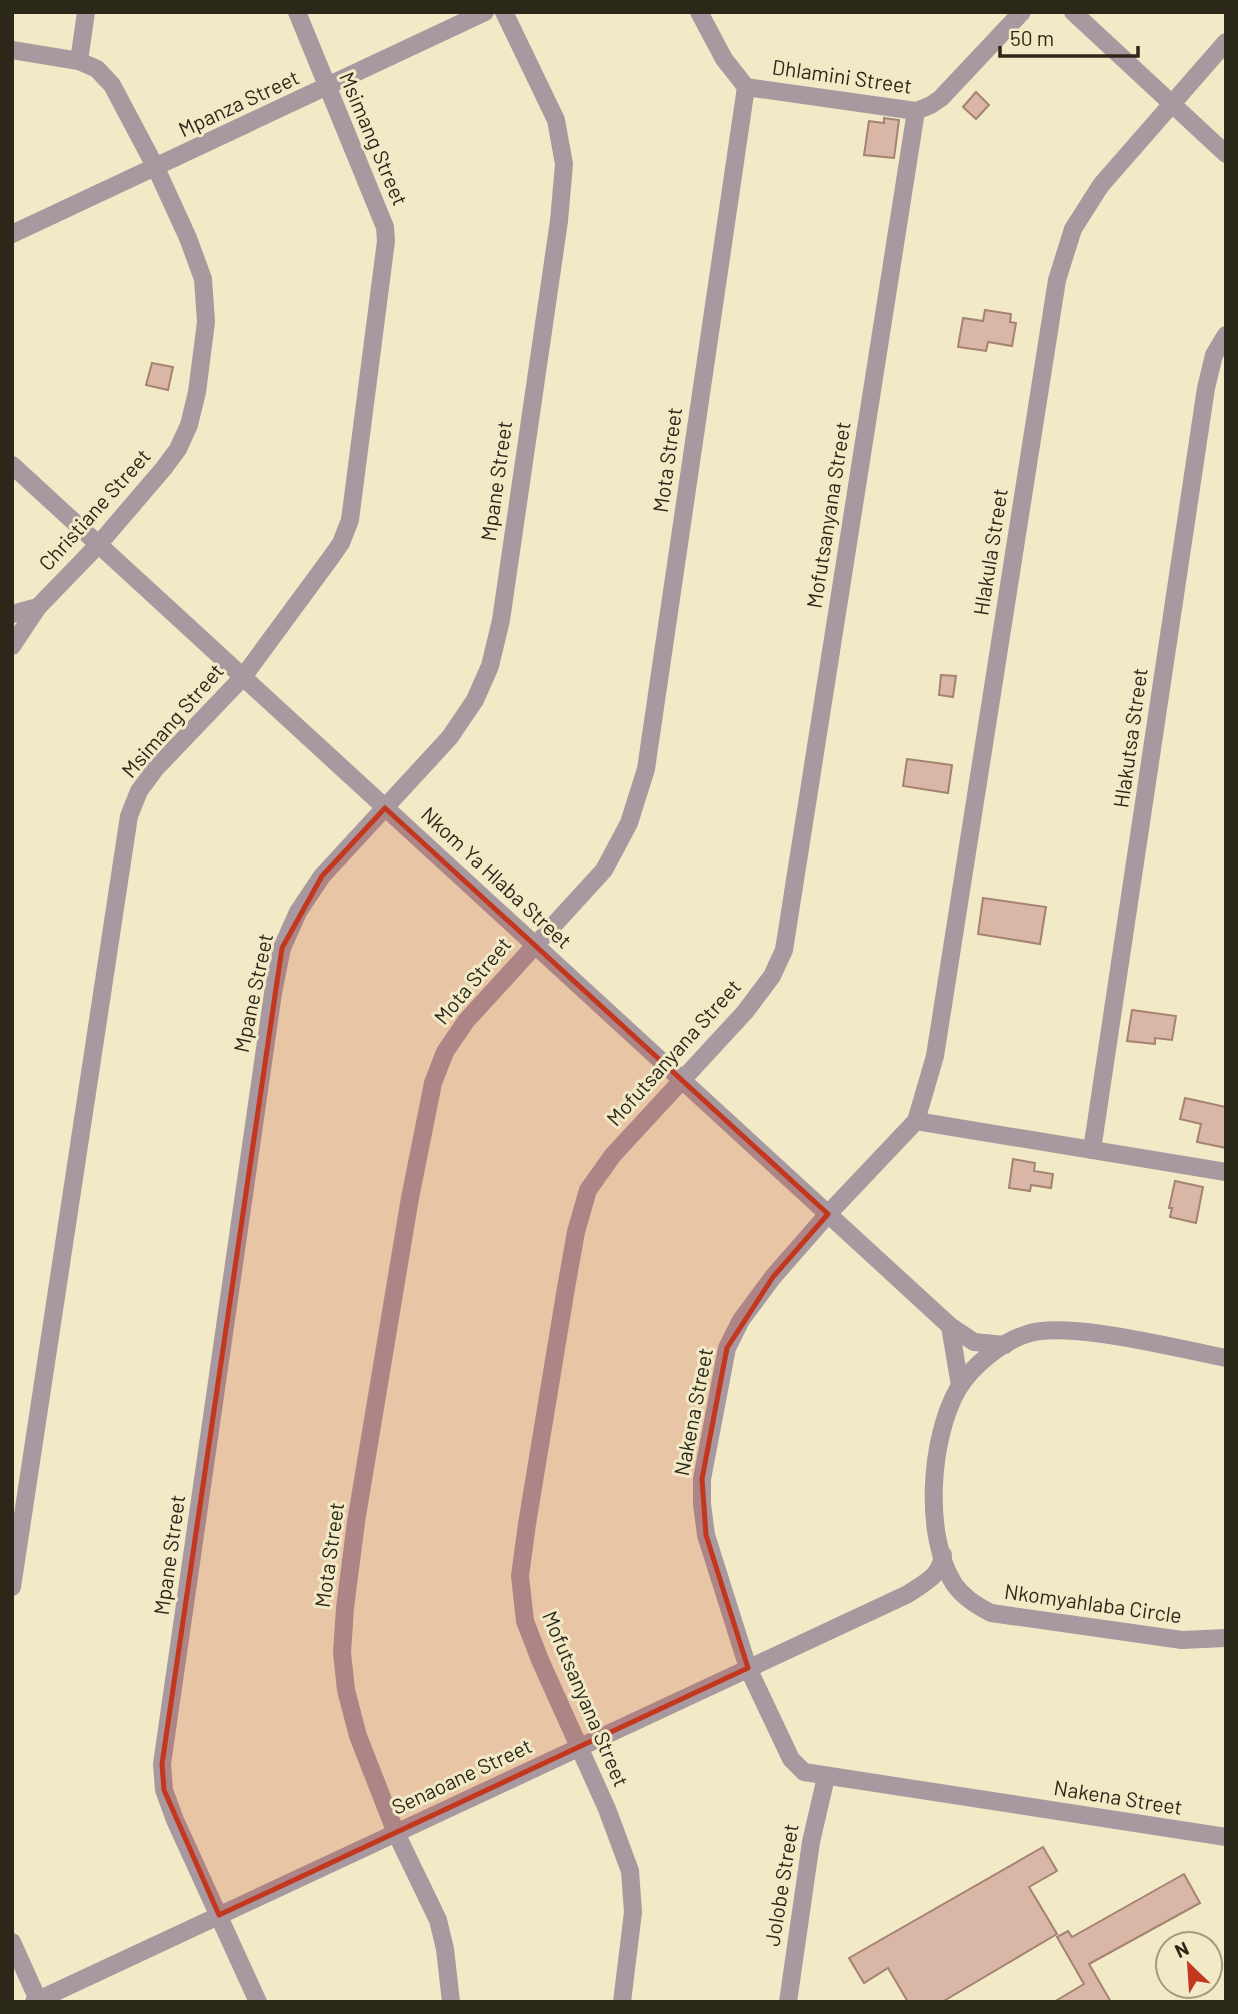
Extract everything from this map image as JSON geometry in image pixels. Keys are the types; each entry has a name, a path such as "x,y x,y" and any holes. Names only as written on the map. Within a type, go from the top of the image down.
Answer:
{"street":[{"path":"79,61 86,12"},
{"name":"Msimang Street","path":"12,1587 129,816 139,791 156,768 243,677 332,556 346,533 350,520 386,241 385,227 297,12"},
{"name":"Mpanza Street","path":"12,234 485,12"},
{"name":"Mpane Street","path":"258,2002 174,1820 164,1790 162,1764 273,993 282,948 298,912 322,876 450,737 475,700 491,666 501,620 559,221 564,164 556,120 504,12"},
{"name":"Dhlamini Street","path":"699,12 724,59 746,87 916,111 931,106 941,97 1022,12"},
{"path":"1073,12 1226,154"},
{"name":"Hlakula Street","path":"916,1121 935,1056 1057,279 1073,229 1094,196 1226,42"},
{"name":"Christiane Street","path":"12,50 79,61 97,69 112,85 156,168 203,279 206,322 204,354 189,425 178,449 99,544 38,607 12,646"},
{"name":"Mota Street","path":"451,2002 446,1949 438,1920 396,1833 358,1736 346,1690 342,1653 356,1522 410,1198 433,1083 445,1052 466,1021 604,870 629,823 646,769 746,87"},
{"name":"Mofutsanyana Street","path":"622,2002 633,1912 630,1871 607,1809 525,1621 520,1577 527,1524 576,1232 588,1190 613,1155 745,1012 772,976 785,950 916,111"},
{"name":"Hlakutsa Street","path":"1092,1150 1206,387 1214,355 1226,335"},
{"name":"Nkom Ya Hlaba Street","path":"12,465 950,1326 974,1342 1005,1345"},
{"path":"12,614 38,607"},
{"path":"916,1121 1226,1171"},
{"name":"Nakena Street","path":"916,1121 773,1277 741,1320 727,1348 702,1479 702,1504 706,1535 748,1668 791,1759 804,1772 1226,1837"},
{"path":"950,1326 960,1386"},
{"name":"Nkomyahlaba Circle","path":"1226,1358 1096,1334 1059,1330 1038,1330 1005,1345 973,1370 960,1386 946,1417 936,1458 935,1515 937,1539 950,1577 975,1605 991,1613 1182,1640 1226,1639"},
{"name":"Senaoane Street","path":"908,1594 937,1572 941,1567 943,1555"},
{"name":"Senaoane Street","path":"37,2001 908,1594 930,1589 963,1594"},
{"name":"Jolobe Street","path":"788,2002 811,1842 826,1777"},
{"path":"12,1942 37,2001"}],"highlighted area":[{"path":"385,808 828,1214 773,1277 727,1348 702,1479 706,1535 748,1668 219,1915 164,1790 162,1764 282,948 322,876"}],"building":[{"path":"976,92 989,105 976,119 963,107"},
{"path":"884,118 899,120 894,158 864,155 869,121 884,123"},
{"path":"985,310 1011,314 1010,322 1016,323 1012,346 988,342 986,351 958,347 963,318 983,321"},
{"path":"152,363 173,367 168,390 146,385"},
{"path":"941,675 956,676 953,697 939,695"},
{"path":"907,759 952,765 948,793 903,786"},
{"path":"983,898 1046,907 1040,944 978,934"},
{"path":"1132,1010 1176,1016 1172,1040 1155,1038 1155,1044 1127,1041"},
{"path":"1185,1098 1226,1107 1226,1148 1197,1142 1201,1124 1180,1119"},
{"path":"1013,1159 1035,1163 1034,1171 1053,1174 1051,1188 1031,1185 1030,1191 1009,1188"},
{"path":"1175,1181 1203,1187 1196,1223 1170,1217 1172,1208 1169,1208"},
{"path":"1043,1847 1057,1871 1029,1887 1057,1934 942,2002 908,2002 888,1968 864,1983 849,1958"},
{"path":"1184,1874 1200,1903 1089,1964 1111,2002 1054,2002 1084,1984 1057,1937 1068,1931 1072,1937"}]}
